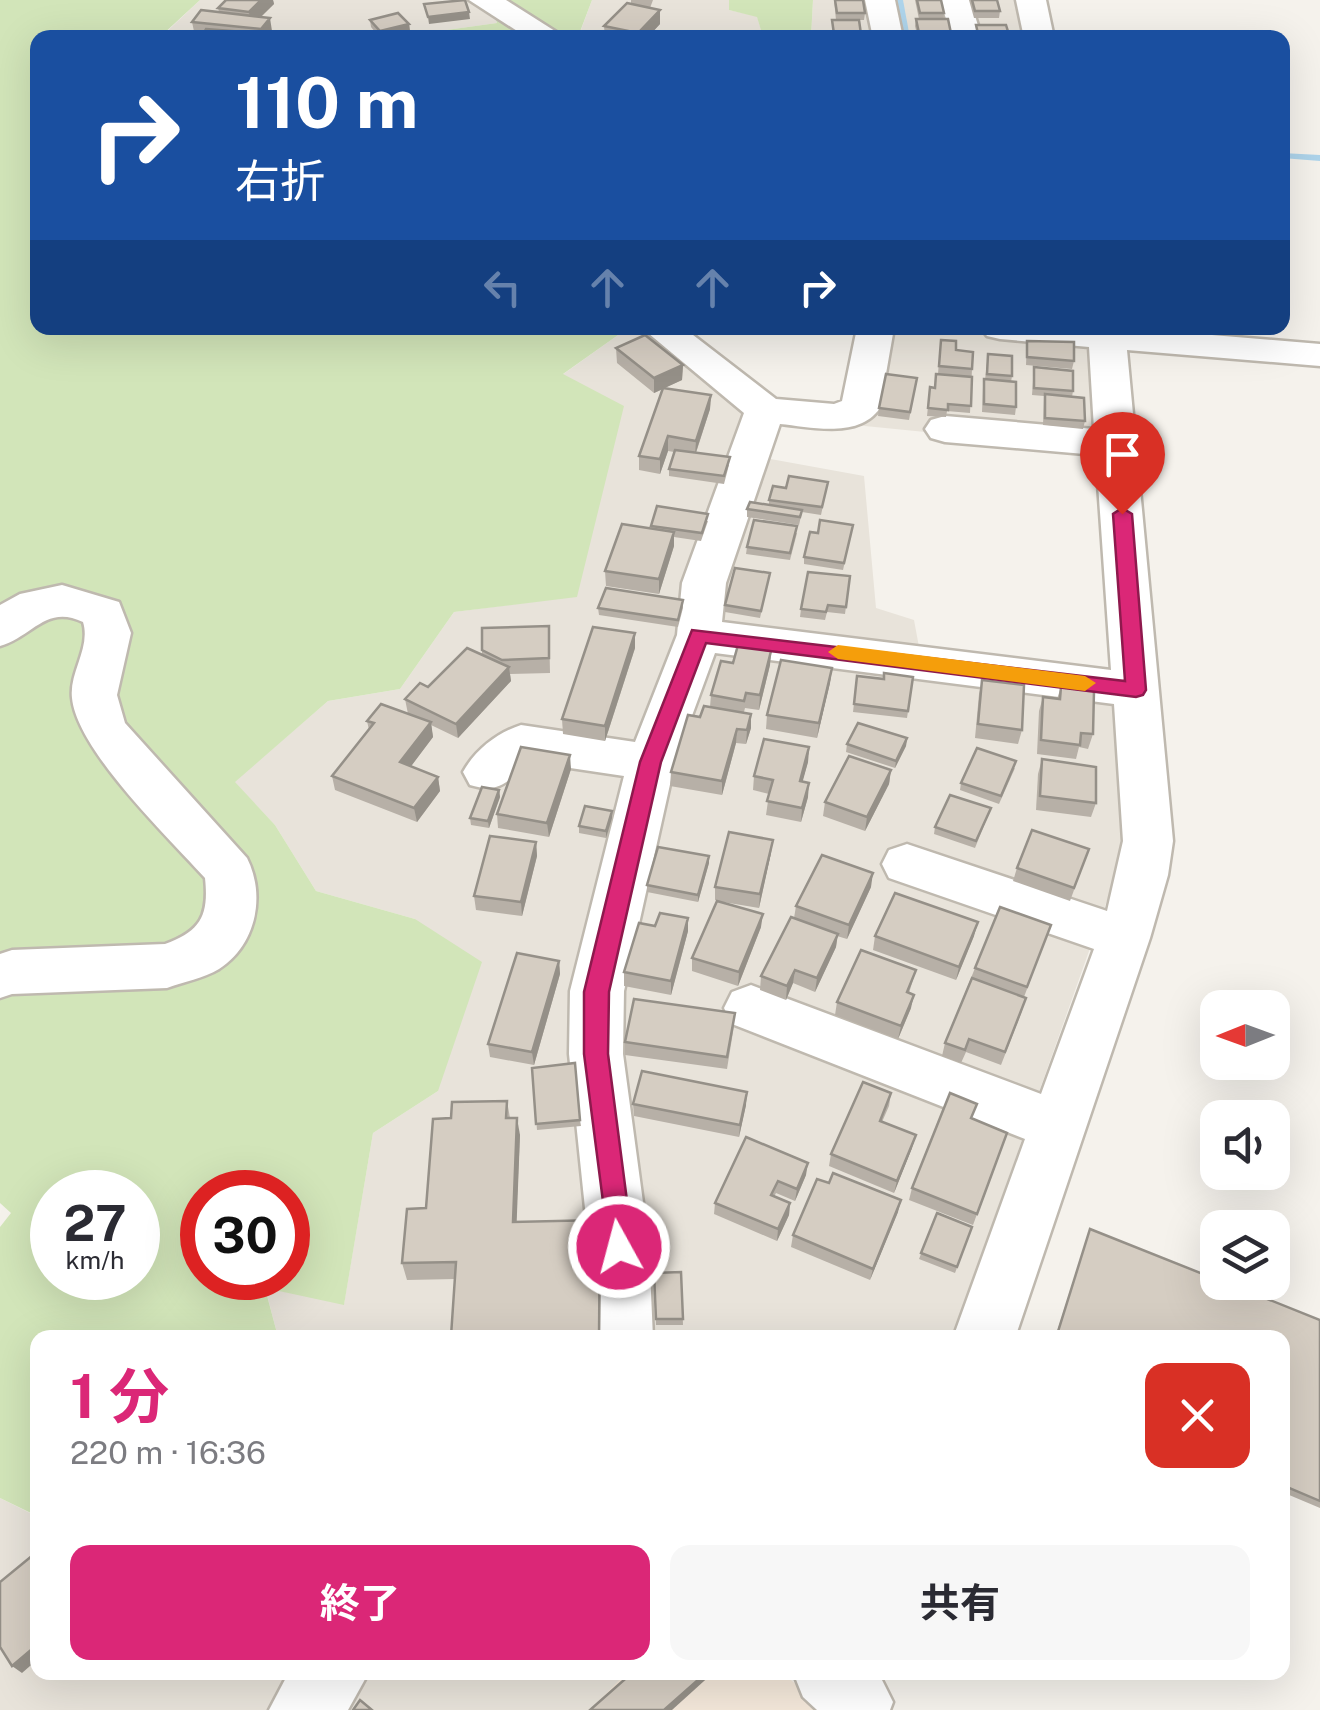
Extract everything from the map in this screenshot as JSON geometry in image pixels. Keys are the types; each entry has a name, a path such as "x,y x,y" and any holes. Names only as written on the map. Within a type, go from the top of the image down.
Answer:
{"street":[{"path":"484,0 536,30"},
{"path":"880,0 886,30"},
{"path":"955,0 964,30"},
{"path":"1031,0 1037,30"},
{"path":"669,335 765,410 838,417 860,408 875,335"},
{"path":"987,1330 1124,938 1148,841 1107,335"},
{"path":"1117,335 1320,355"},
{"path":"622,1330 619,1247 596,1054 596,992 650,762 699,635 704,584 765,410"},
{"path":"944,428 1117,444"},
{"path":"0,630 9,620 46,601 79,599 103,612 109,633 94,695 104,730 229,872 233,904 226,927 201,953 168,966 12,972 0,976"},
{"path":"699,635 1136,690"},
{"path":"487,772 521,743 650,762"},
{"path":"906,864 1124,938"},
{"path":"751,1008 1058,1126"},
{"path":"304,1710 328,1680"}],"shaded area":[{"path":"200,0 489,0 497,23 446,30 168,30"},
{"path":"592,0 729,0 729,10 757,16 761,30 581,30"},
{"path":"813,0 1018,0 1025,30 811,30"},
{"path":"618,335 688,335 780,403 765,458 864,476 876,608 914,620 919,647 1109,668 1126,847 954,1330 276,1330 268,1300 310,1300 310,1297 344,1304 373,1133 438,1091 415,919 316,891 275,825 234,782 328,701 400,689 454,612 577,596 562,375"},
{"path":"864,335 1091,335 1097,449 845,424 842,407"},
{"path":"0,1498 30,1513 30,1680 620,1680 590,1710 0,1710"},
{"path":"619,1680 791,1680 822,1705 820,1710 590,1710"}],"green space":[{"path":"0,0 200,0 168,30 30,30 30,335 618,335 563,374 624,406 577,597 454,612 400,689 328,701 235,782 275,825 316,891 415,919 482,962 438,1091 373,1133 344,1305 310,1298 310,1170 180,1170 180,1300 268,1300 276,1330 30,1330 30,1513 0,1498 0,1227 11,1213 0,1203"},
{"path":"489,0 592,0 581,30 446,30 497,23"},
{"path":"729,0 813,0 811,30 761,30 757,17 729,10"}],"building":[{"path":"226,0 261,0 249,12 218,8"},
{"path":"465,0 469,12 428,17 424,4"},
{"path":"835,0 863,0 865,13 837,13"},
{"path":"917,0 941,0 944,13 920,13"},
{"path":"972,0 997,0 1000,11 975,11"},
{"path":"627,3 660,10 641,30 604,26"},
{"path":"201,10 270,18 261,29 192,22"},
{"path":"398,13 409,24 379,30 370,20"},
{"path":"916,19 948,19 950,30 918,30"},
{"path":"832,20 859,20 860,30 833,30"},
{"path":"976,25 1006,25 1008,30 977,30"},
{"path":"645,335 683,365 654,378 616,348"},
{"path":"941,340 956,341 956,350 973,352 972,369 939,366"},
{"path":"1027,341 1074,342 1074,361 1027,357"},
{"path":"988,354 1012,356 1012,376 987,374"},
{"path":"1034,367 1073,371 1073,391 1034,388"},
{"path":"886,374 917,378 910,412 879,408"},
{"path":"936,374 972,377 971,406 948,404 948,410 928,408"},
{"path":"984,379 1016,382 1016,407 984,404"},
{"path":"663,388 711,395 696,441 668,436 660,459 639,456"},
{"path":"1045,394 1084,398 1085,421 1045,418"},
{"path":"675,450 730,457 724,476 669,469"},
{"path":"789,476 828,482 822,507 769,500 773,486 786,488"},
{"path":"750,502 802,510 800,517 747,509"},
{"path":"657,506 708,514 702,533 651,526"},
{"path":"754,520 797,526 790,553 747,547"},
{"path":"820,520 853,525 844,563 804,557 810,532 818,533"},
{"path":"622,524 674,532 659,579 605,571"},
{"path":"735,568 770,573 761,611 725,605"},
{"path":"808,572 850,576 846,607 828,605 826,612 801,609"},
{"path":"606,588 683,600 678,620 598,608"},
{"path":"549,626 549,658 502,660 482,650 482,628"},
{"path":"593,627 635,633 605,726 562,719"},
{"path":"738,645 771,651 760,695 746,693 744,701 711,695 721,661 733,663"},
{"path":"467,648 509,667 456,724 405,699 420,683 428,687"},
{"path":"781,660 832,668 819,723 767,715"},
{"path":"884,673 913,677 908,711 854,704 857,676 884,679"},
{"path":"982,680 1024,685 1022,730 978,724"},
{"path":"1061,687 1094,691 1093,734 1081,733 1080,745 1041,740 1043,697 1060,699"},
{"path":"381,704 431,722 400,762 438,777 414,808 332,776 374,723 367,721"},
{"path":"704,706 751,714 747,730 737,729 722,781 671,772 688,715 700,717"},
{"path":"858,723 907,738 896,761 847,744"},
{"path":"764,739 809,747 800,781 809,783 802,808 767,801 773,780 754,776"},
{"path":"521,747 570,755 547,823 497,814"},
{"path":"977,748 1016,761 1001,796 961,783"},
{"path":"849,756 891,770 867,817 825,802"},
{"path":"1042,759 1096,767 1096,803 1040,796"},
{"path":"482,787 499,790 488,821 470,818"},
{"path":"950,795 991,808 976,841 935,827"},
{"path":"585,806 612,811 606,831 579,826"},
{"path":"1032,830 1089,849 1074,888 1017,868"},
{"path":"729,832 773,840 760,894 715,887"},
{"path":"490,836 536,842 521,902 474,896"},
{"path":"658,847 709,856 698,895 647,885"},
{"path":"822,855 873,873 849,925 796,906"},
{"path":"895,893 978,922 959,967 875,936"},
{"path":"717,901 763,914 739,972 692,958"},
{"path":"1000,907 1051,925 1027,987 975,968"},
{"path":"660,913 688,918 671,981 624,972 639,923 655,926"},
{"path":"791,917 838,934 817,978 795,970 787,986 761,976"},
{"path":"861,950 916,970 907,992 914,995 901,1026 837,1002"},
{"path":"517,953 559,961 532,1052 488,1044"},
{"path":"972,978 1026,998 1005,1052 969,1039 965,1050 945,1043"},
{"path":"634,999 735,1013 727,1057 625,1042"},
{"path":"575,1063 580,1120 536,1124 532,1068"},
{"path":"642,1071 747,1092 740,1125 633,1104"},
{"path":"863,1082 891,1093 880,1121 916,1135 897,1181 831,1154"},
{"path":"950,1093 977,1104 971,1118 1007,1133 977,1214 912,1188"},
{"path":"507,1101 506,1118 517,1118 513,1222 600,1220 599,1330 451,1330 456,1262 402,1263 407,1209 426,1208 433,1119 451,1118 452,1102"},
{"path":"746,1137 808,1163 797,1189 778,1181 771,1195 790,1203 778,1229 715,1203"},
{"path":"833,1173 901,1200 873,1269 793,1235 817,1179 829,1183"},
{"path":"937,1213 972,1227 957,1267 921,1253"},
{"path":"1090,1229 1200,1273 1200,1300 1270,1300 1320,1320 1320,1501 1290,1488 1290,1330 1058,1330"},
{"path":"681,1272 683,1319 656,1319 654,1273"},
{"path":"30,1558 30,1651 12,1666 0,1647 0,1582"},
{"path":"624,1680 698,1680 664,1710 590,1710"},
{"path":"360,1700 372,1710 353,1710"}],"waterway":[{"path":"899,0 905,30"},
{"path":"1290,156 1320,158"}],"slow traffic":[{"path":"838,652 1085,683"}],"route":[{"path":"619,1247 596,1054 596,992 650,762 699,635 1136,690 1122,514"}]}
